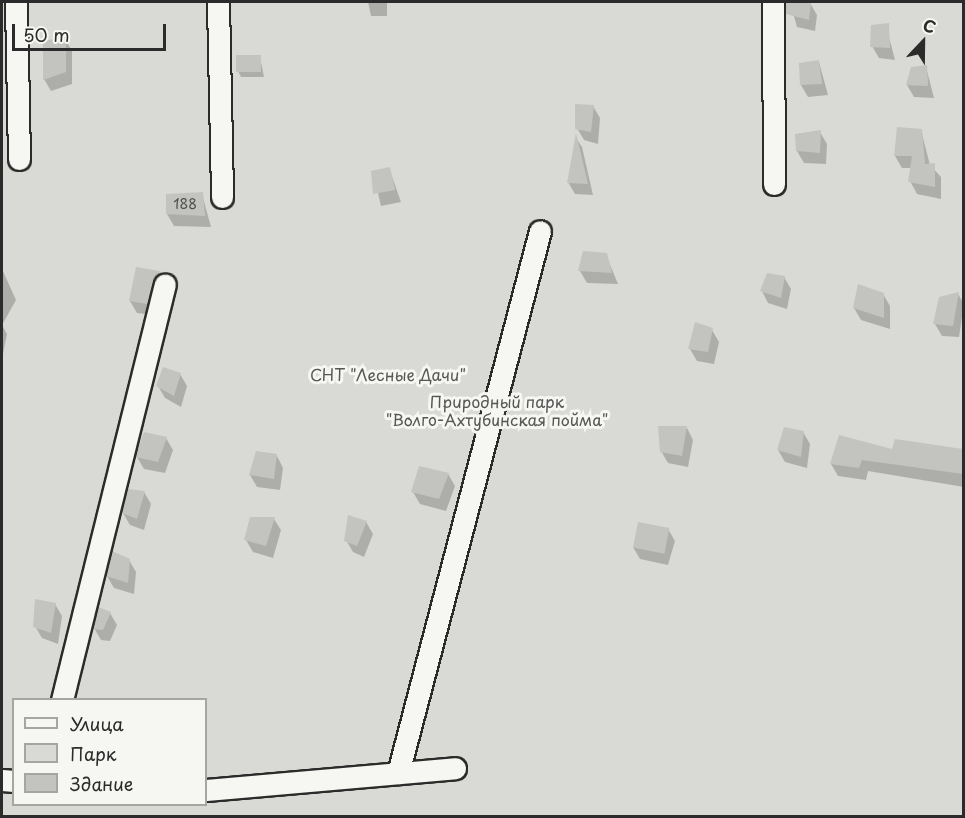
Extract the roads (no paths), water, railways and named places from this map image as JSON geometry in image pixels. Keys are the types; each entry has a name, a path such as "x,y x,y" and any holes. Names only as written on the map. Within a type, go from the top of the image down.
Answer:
{"street":[{"path":"15,2 19,159"},
{"path":"218,2 222,197"},
{"path":"773,2 774,184"},
{"path":"398,772 540,231"},
{"path":"62,698 165,285"},
{"path":"207,790 455,768"}],"park label":[{"name":"СНТ \"Лесные Дачи\"","path":"388,374"},
{"name":"Природный парк \"Волго-Ахтубинская пойма\"","path":"497,410"}]}
